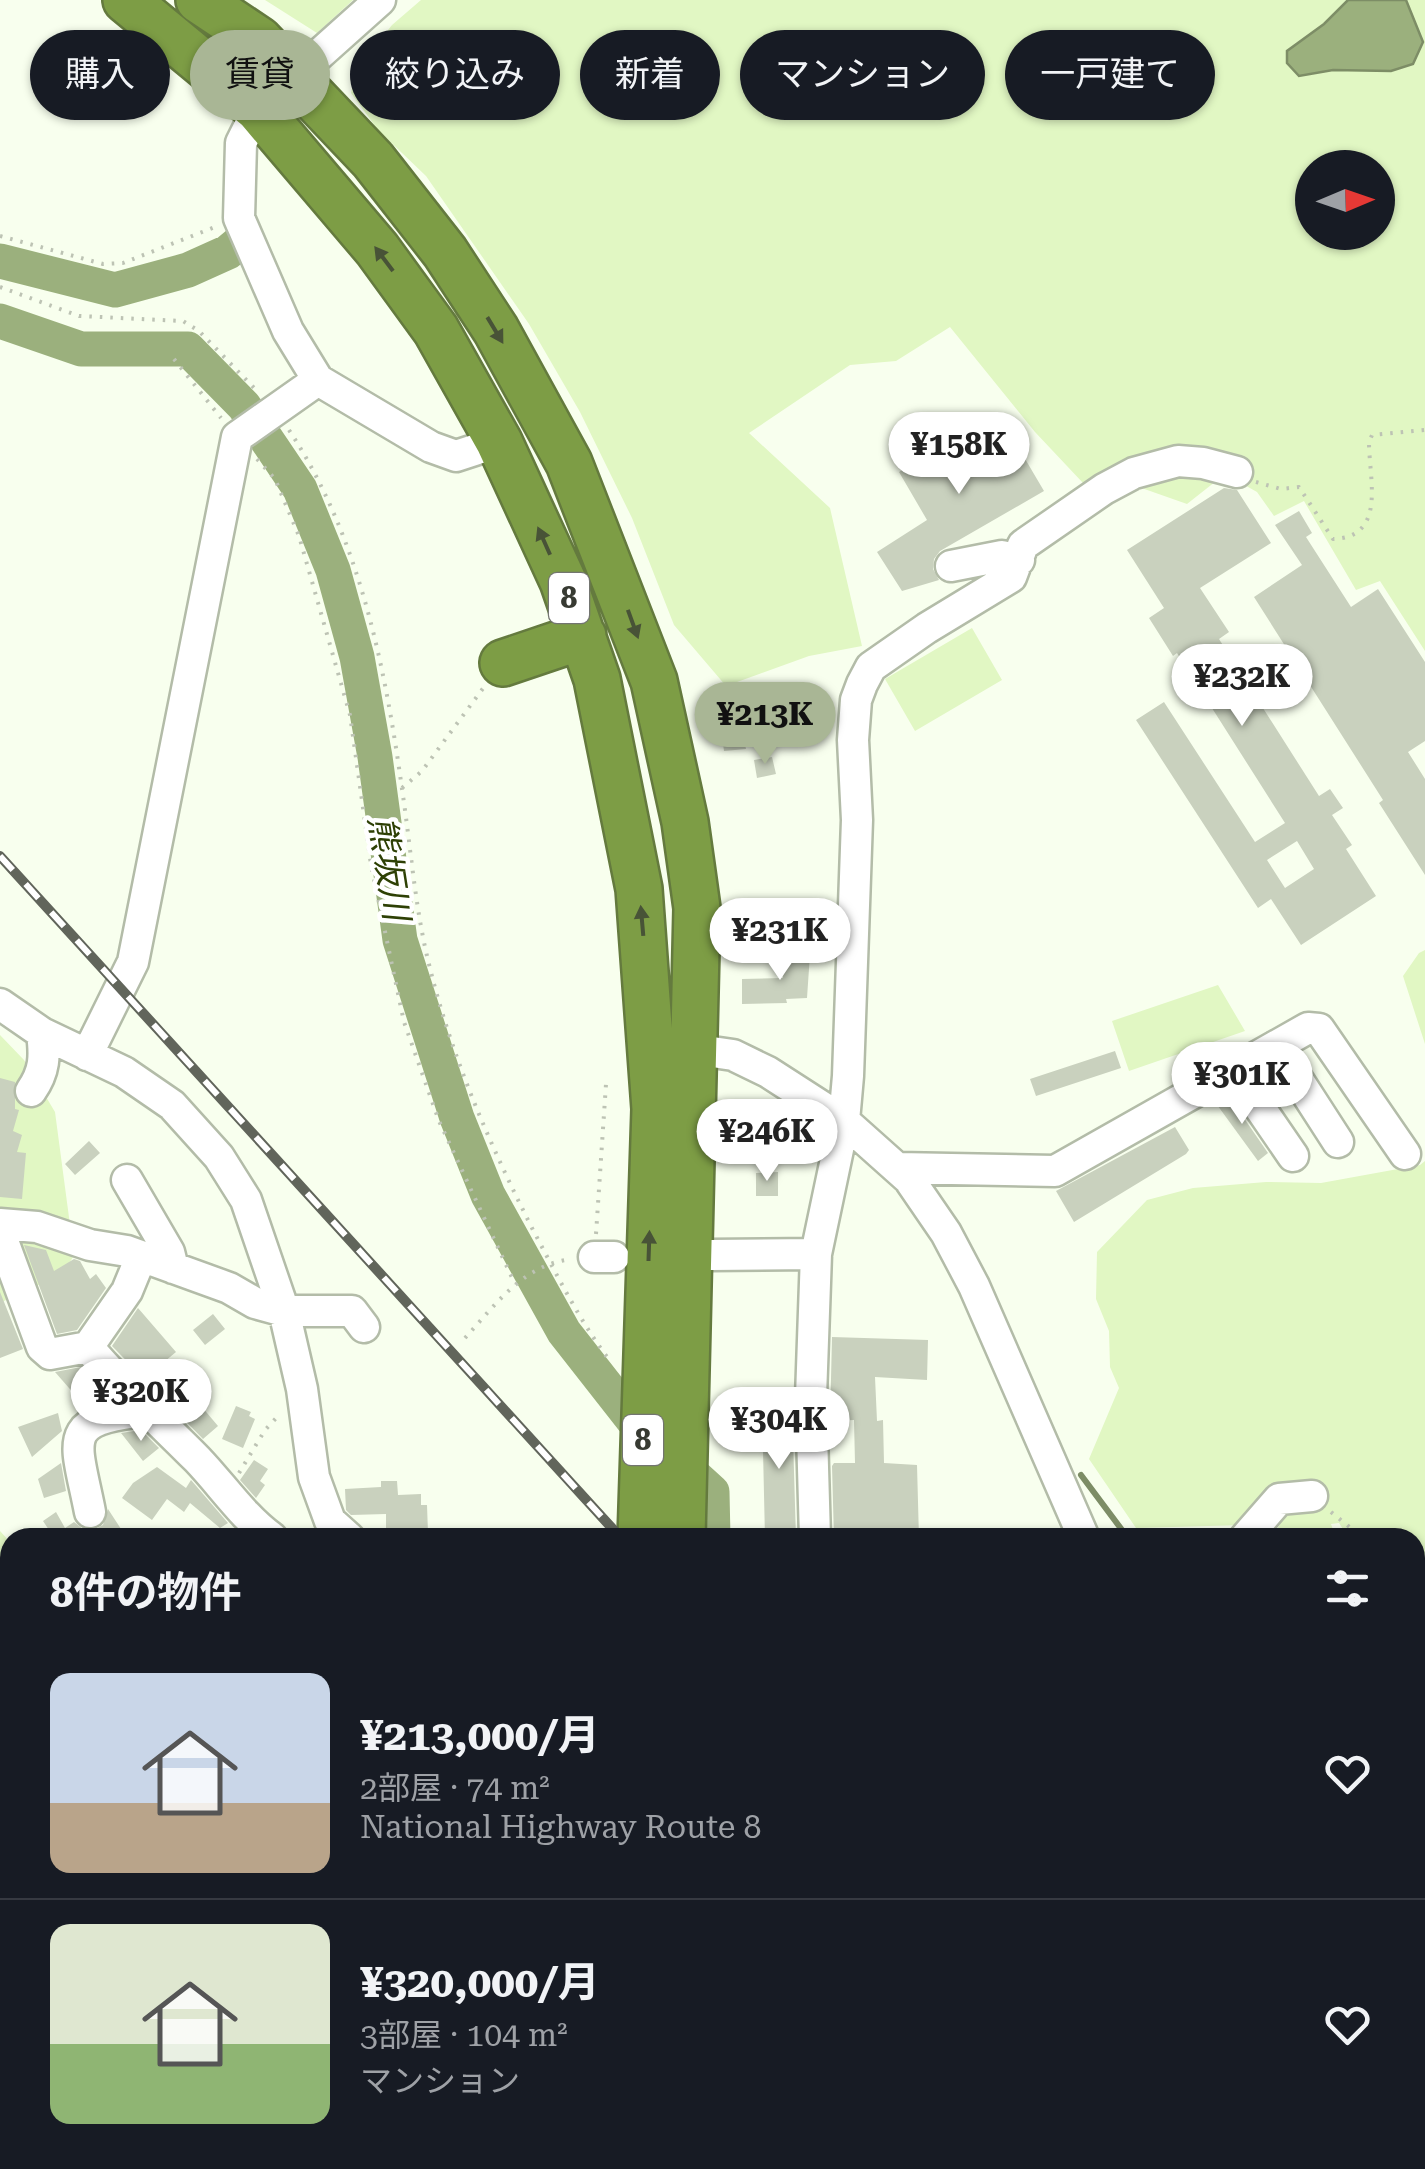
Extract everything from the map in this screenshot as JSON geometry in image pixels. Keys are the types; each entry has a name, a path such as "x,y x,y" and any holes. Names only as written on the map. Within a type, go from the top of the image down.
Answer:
{"highway":[{"name":"8","path":"126,0 190,53"},
{"name":"8","path":"199,0 244,30"},
{"name":"8","path":"330,115 374,160 444,252 496,330 569,462 640,641 671,750 697,908 673,1047 647,1350 641,1528"},
{"name":"8","path":"267,120 377,250 424,314 499,442 563,581 583,636 616,763 673,1047"},
{"path":"503,663 583,636"},
{"name":"8","path":"647,1350 680,1528"}],"street":[{"path":"330,44 380,0"},
{"path":"252,120 241,142 239,218 288,331 318,380 431,447 456,456 499,442"},
{"path":"87,1056 133,962 237,437 318,380"},
{"path":"815,1528 810,1397 816,1254 844,1121 856,876 852,740 856,700 871,667 1015,568 1023,544 1134,473 1178,462 1203,463 1238,472"},
{"path":"952,566 1002,556 1015,568"},
{"path":"0,1004 42,1033 124,1072 172,1105 219,1157 246,1200 284,1311 302,1389 314,1477 330,1521 338,1528"},
{"path":"898,1168 1056,1171 1308,1028 1319,1029 1405,1154"},
{"path":"31,1090 42,1076 42,1033"},
{"path":"1276,1046 1338,1142"},
{"path":"673,1047 733,1054 768,1072 844,1121 898,1168 946,1234 974,1286 1080,1528"},
{"path":"1234,1070 1293,1156"},
{"path":"127,1180 170,1252 173,1268"},
{"path":"0,1224 38,1228 90,1245 127,1251 284,1311 352,1310 364,1327"},
{"path":"0,1232 42,1346 50,1354 88,1347 127,1291 142,1257"},
{"path":"710,1255 816,1254"},
{"path":"88,1347 259,1528"},
{"path":"90,1512 78,1440 85,1425 103,1416 144,1410"},
{"path":"1254,1528 1278,1500 1312,1496"}],"path":[{"path":"0,236 112,264 146,255 239,218"},
{"path":"0,287 79,316 183,321 198,331 276,410 300,447 333,509 376,642 425,946 442,1014 476,1110 571,1304 647,1350"},
{"path":"174,359 275,479 298,536 350,715 370,865 404,1022 439,1122 515,1284"},
{"path":"1238,472 1246,480 1264,486 1299,487 1334,538 1353,538 1366,527 1372,503 1372,435 1425,430"},
{"path":"402,788 422,771 503,663"},
{"path":"465,1338 515,1284 550,1261 604,1257 606,1084"},
{"path":"229,1495 246,1458 265,1430 302,1389"},
{"path":"1312,1496 1351,1528"}],"shaded area":[{"path":"265,0 353,0 320,30 312,30"},
{"path":"421,0 1425,0 1425,651 1380,581 1356,590 1304,501 1274,516 1257,492 1225,474 1187,504 1116,479 1083,483 1035,432 950,327 896,361 850,365 749,433 830,508 862,646 809,656 726,686 674,625 632,518 580,412 529,324 426,176 371,120 560,120 560,30 388,30"},
{"path":"1348,0 1406,0 1423,42 1413,64 1391,71 1333,70 1299,76 1287,63 1287,51 1324,24"},
{"path":"972,628 1002,680 915,731 885,679"},
{"path":"1425,950 1425,1044 1403,976"},
{"path":"1218,985 1245,1031 1129,1071 1112,1021"},
{"path":"0,1035 24,1060 55,1112 74,1255 52,1278 0,1303"},
{"path":"1425,1161 1425,1528 1342,1528 1339,1523 1331,1524 1332,1528 1278,1528 1280,1524 1136,1528 1089,1459 1119,1388 1110,1367 1109,1331 1096,1299 1097,1252 1147,1200 1193,1188 1266,1182 1321,1183"}],"building":[{"path":"998,413 1044,491 940,551 933,569 939,580 902,591 877,552 927,520 899,472"},
{"path":"1224,488 1237,490 1271,543 1200,588 1229,632 1219,639 1319,796 1330,789 1343,808 1332,815 1352,845 1346,849 1376,896 1301,945 1271,899 1258,908 1136,720 1164,702 1255,842 1285,823 1177,653 1173,656 1149,618 1164,608 1127,550","holes":["1297,841 1314,869 1285,888 1267,860"]},
{"path":"1299,511 1312,533 1306,537 1351,607 1378,589 1425,662 1425,741 1408,752 1425,779 1425,875 1379,803 1383,800 1254,597 1302,565 1275,525"},
{"path":"734,696 746,749 724,751 717,700"},
{"path":"772,757 776,774 757,778 754,760"},
{"path":"782,954 810,954 807,998 786,999 787,1003 742,1004 742,979 783,978"},
{"path":"1115,1051 1121,1068 1036,1096 1030,1079"},
{"path":"0,1078 15,1082 15,1109 19,1110 13,1131 22,1135 17,1152 26,1153 22,1199 0,1197"},
{"path":"1228,1095 1268,1153 1258,1161 1215,1102"},
{"path":"1175,1127 1189,1150 1186,1154 1074,1222 1056,1191"},
{"path":"89,1141 100,1153 75,1175 65,1164"},
{"path":"778,1172 778,1196 756,1196 756,1173"},
{"path":"24,1245 46,1250 54,1271 74,1259 80,1261 90,1279 96,1274 106,1288 77,1330 57,1334"},
{"path":"0,1292 23,1349 0,1358"},
{"path":"138,1308 176,1352 164,1362 218,1426 203,1439 112,1346"},
{"path":"213,1314 225,1329 205,1345 193,1330"},
{"path":"832,1337 928,1340 927,1380 875,1377 877,1421 883,1420 884,1463 917,1465 919,1528 834,1528 832,1466 855,1463 854,1420 830,1421"},
{"path":"81,1367 106,1394 98,1401 93,1402 83,1390 76,1396 55,1372"},
{"path":"792,1405 796,1528 765,1528 762,1406"},
{"path":"236,1406 251,1412 249,1416 255,1419 243,1448 222,1439"},
{"path":"58,1413 62,1431 32,1457 18,1427"},
{"path":"141,1430 159,1448 143,1461 121,1433"},
{"path":"254,1460 268,1469 260,1481 265,1485 256,1498 240,1480"},
{"path":"61,1463 66,1491 44,1498 38,1479"},
{"path":"157,1467 186,1488 191,1480 228,1523 220,1528 190,1503 184,1512 167,1499 152,1520 122,1498 133,1483"},
{"path":"381,1481 397,1481 398,1495 421,1494 421,1505 427,1505 428,1528 386,1528 386,1514 351,1515 346,1510 345,1489 381,1487"},
{"path":"108,1509 120,1528 97,1528 103,1525"},
{"path":"56,1512 65,1528 48,1528 43,1521"}],"waterway":[{"path":"0,261 115,290 188,270 228,252 240,242"},
{"name":"熊坂川","path":"0,321 81,349 188,349 244,406 300,489 333,570 357,657 400,940 457,1118 488,1195 564,1332 633,1420 712,1492 713,1528"},
{"path":"1081,1475 1121,1528"}],"railway":[{"path":"0,856 612,1528"}]}
